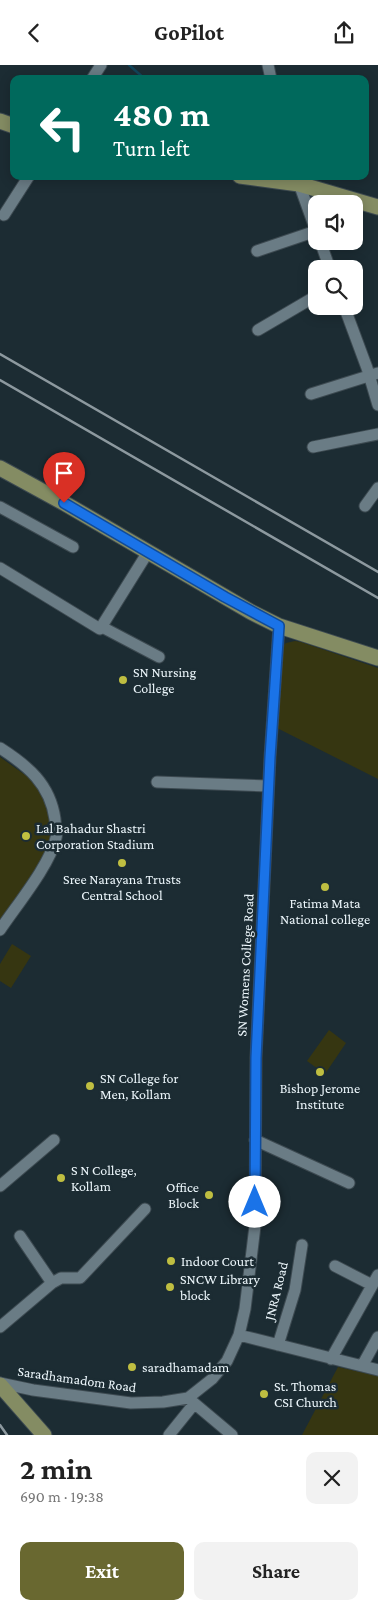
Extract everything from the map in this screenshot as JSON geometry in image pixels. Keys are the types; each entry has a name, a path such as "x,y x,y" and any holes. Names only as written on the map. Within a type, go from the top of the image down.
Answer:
{"main road":[{"path":"298,180 378,207"},
{"path":"0,468 279,626 378,658"},
{"path":"0,1384 44,1435"},
{"path":"0,1399 31,1435"}],"street":[{"path":"4,215 26,180"},
{"path":"298,180 308,208"},
{"path":"256,251 308,234"},
{"path":"258,330 308,301"},
{"path":"348,315 374,374 378,405"},
{"path":"311,394 374,374"},
{"path":"313,447 378,434"},
{"path":"365,506 378,488"},
{"path":"0,507 73,547"},
{"path":"102,627 148,552"},
{"path":"0,568 100,629 102,627 159,657"},
{"name":"SN Womens College Road","path":"239,1335 245,1309 255,1226 256,1058 268,786 279,626"},
{"path":"0,748 23,763 43,785 53,805 57,837 45,865 0,930"},
{"path":"156,782 268,786"},
{"path":"0,1187 54,1140"},
{"path":"255,1140 349,1183"},
{"path":"0,1327 52,1283 61,1278 80,1278 145,1209"},
{"path":"20,1236 52,1283"},
{"name":"JNRA Road","path":"278,1345 295,1290 302,1245"},
{"path":"331,1359 375,1280 335,1266"},
{"path":"239,1335 378,1370"},
{"name":"Saradhamadom Road","path":"0,1384 131,1403 191,1401 227,1361 239,1335"},
{"path":"362,1366 378,1337"},
{"path":"169,1435 191,1401 232,1435"}],"shaded area":[{"path":"295,641 378,668 378,779 277,728 281,648 286,643"},
{"name":"Lal Bahadur Shastri Corporation Stadium","path":"0,757 28,777 40,791 48,806 53,826 50,846 0,925"},
{"path":"12,944 31,956 11,988 0,981 0,964"},
{"path":"329,1030 346,1043 325,1074 307,1061"},
{"path":"338,1367 378,1376 378,1435 302,1435"}],"waterway":[{"path":"129,65 140,75"}],"railway":[{"path":"0,354 378,572"},
{"path":"0,380 378,598"},
{"path":"0,1425 7,1435"}],"place":[{"name":"SN Nursing College","path":"123,680"},
{"name":"Lal Bahadur Shastri Corporation Stadium","path":"26,836"},
{"name":"Sree Narayana Trusts Central School","path":"122,863"},
{"name":"Fatima Mata National college","path":"325,887"},
{"name":"Bishop Jerome Institute","path":"320,1072"},
{"name":"SN College for Men, Kollam","path":"90,1086"},
{"name":"S N College, Kollam","path":"61,1178"},
{"name":"Office Block","path":"209,1195"},
{"name":"Indoor Court","path":"171,1261"},
{"name":"SNCW Library block","path":"170,1287"},
{"name":"saradhamadam","path":"132,1367"},
{"name":"St. Thomas CSI Church","path":"264,1394"}],"route":[{"path":"64,503 225,597 279,626 270,757 256,1058 255,1202"}]}
